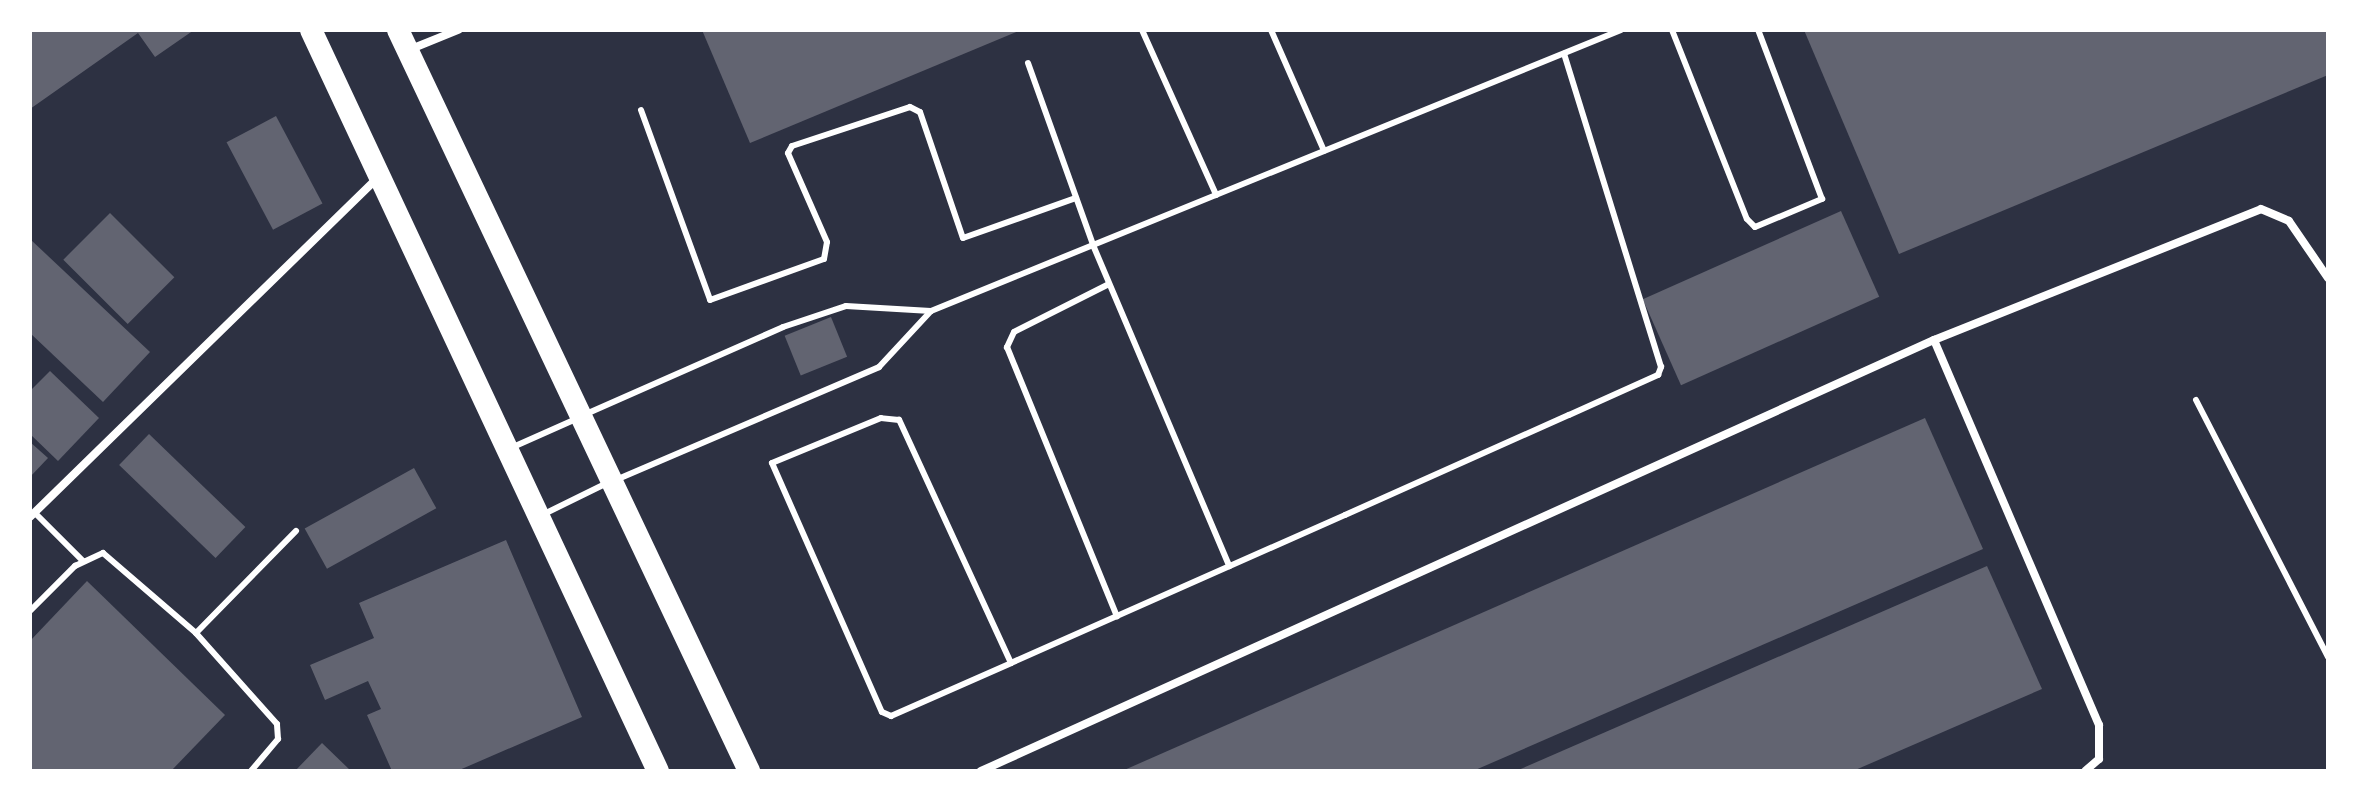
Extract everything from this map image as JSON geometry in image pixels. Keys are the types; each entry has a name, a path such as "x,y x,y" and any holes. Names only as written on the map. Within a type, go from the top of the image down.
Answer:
{"highway":[{"path":"311,30 542,515 658,771"},
{"path":"403,40 609,482 749,771"}],"street":[{"path":"403,40 458,30"},
{"path":"32,515 381,174"},
{"path":"981,771 1934,340 2261,209 2289,221 2328,278"},
{"path":"1934,340 2099,725 2099,759 2085,771"}],"lane":[{"path":"1142,30 1216,195"},
{"path":"1271,30 1324,151"},
{"path":"542,515 609,482 879,367 931,311 1621,30"},
{"path":"1672,30 1747,219 1755,227 1822,199 1758,30"},
{"path":"1011,663 899,420 881,418 772,463 886,716 1011,663 1658,375 1661,367 1564,54"},
{"path":"1028,63 1093,245 1229,566"},
{"path":"641,110 710,300 824,259 829,250 788,153 792,146 910,107 920,112 963,238 1076,198"},
{"path":"1109,284 1014,332 1007,347 1117,616"},
{"path":"510,449 783,327 846,306 931,311"},
{"path":"2196,400 2328,657"},
{"path":"32,515 83,561"},
{"path":"196,633 296,531"},
{"path":"30,611 83,561 103,553 196,633 277,724 278,739 251,771"}],"building":[{"path":"30,30 194,30 155,57 138,33 30,109"},
{"path":"702,30 1021,30 750,143"},
{"path":"1804,30 2328,30 2328,75 1899,254"},
{"path":"276,116 322,203 273,230 227,142"},
{"path":"1841,211 1879,297 1681,385 1643,299"},
{"path":"110,213 174,277 128,324 63,260"},
{"path":"30,239 150,352 103,402 30,333"},
{"path":"831,317 847,357 801,376 785,336"},
{"path":"50,371 99,418 58,461 30,434 30,391"},
{"path":"1925,418 1983,549 1473,771 1122,771"},
{"path":"149,434 245,527 216,558 119,465"},
{"path":"30,442 48,458 30,477"},
{"path":"414,468 436,508 327,569 305,529"},
{"path":"506,540 582,717 457,771 392,771 367,715 381,709 368,681 325,700 310,665 374,638 359,603"},
{"path":"1987,566 2042,689 1853,771 1516,771"},
{"path":"87,581 225,715 171,771 30,771 30,641"},
{"path":"322,743 351,771 295,771"}]}
